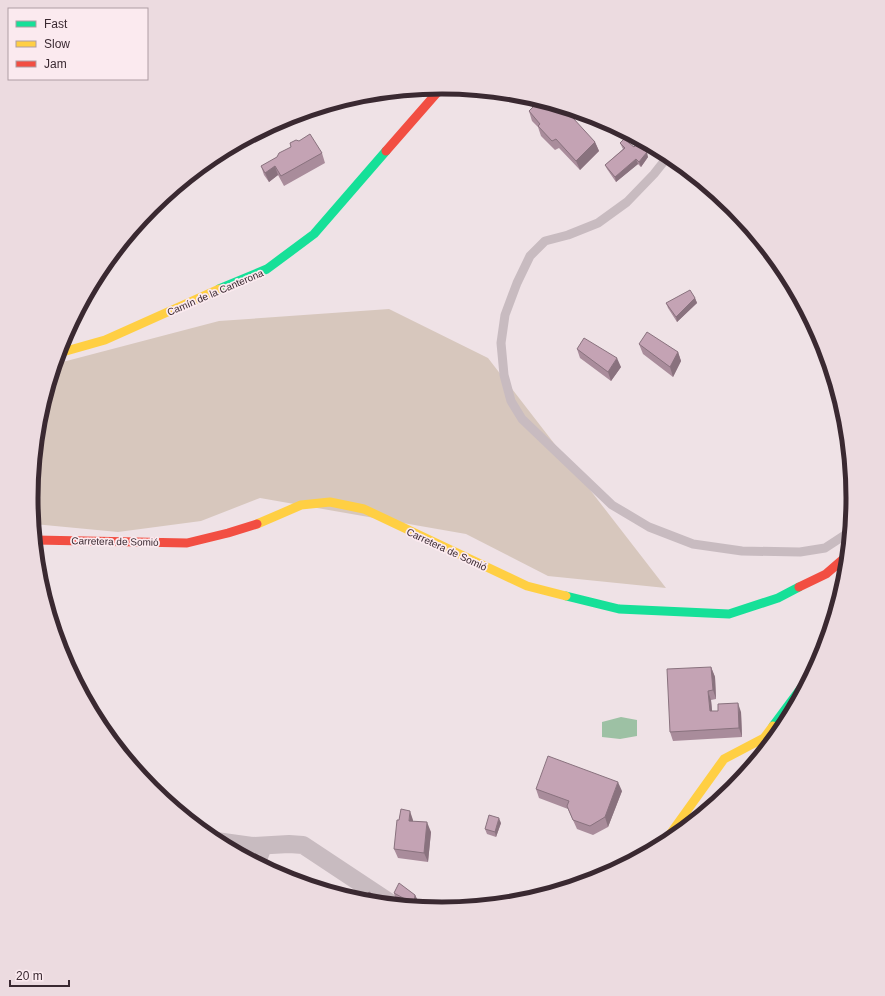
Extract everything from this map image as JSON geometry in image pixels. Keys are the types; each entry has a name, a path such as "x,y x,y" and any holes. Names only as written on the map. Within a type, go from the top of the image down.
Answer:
{"street":[{"name":"Camín de la Canterona","path":"66,351 105,340 229,285 268,270 314,234 435,94"},
{"name":"Carretera de Somió","path":"40,540 187,543 228,533 266,521 301,506 330,502 364,509 527,586 619,609 729,614 778,598 826,574 842,560"},
{"path":"672,831 724,759 764,738 795,697"},
{"path":"233,843 252,846 289,844 303,845 383,898"}],"lane":[{"path":"665,161 627,202 598,223 568,235 545,241 530,256 517,283 505,315 500,343 504,376 512,401 522,419 612,505 649,527 693,544 742,551 800,552 825,548 845,535"},
{"path":"263,860 268,845"}],"shaded area":[{"path":"389,309 488,358 666,588 548,576 466,534 260,498 201,521 118,532 39,524 38,498 41,445 52,393 61,362 219,321"},
{"path":"621,717 637,720 637,736 620,739 602,737 602,722"}],"building":[{"path":"536,104 569,114 595,142 576,161 556,139 552,141 538,126 540,124 529,111"},
{"path":"310,134 322,153 281,176 275,166 265,173 261,166 277,157 279,153 291,147 290,143 296,140 299,141"},
{"path":"624,139 634,147 636,145 647,152 639,162 636,159 615,177 605,165 625,148 620,143"},
{"path":"690,290 695,298 676,317 666,303"},
{"path":"647,332 678,352 670,367 639,344"},
{"path":"584,338 617,358 608,372 577,349"},
{"path":"711,667 713,690 708,691 710,711 718,711 718,704 738,703 739,728 670,732 667,669"},
{"path":"548,756 618,782 605,817 590,826 573,820 567,806 569,801 536,789"},
{"path":"401,809 410,811 409,821 427,822 424,853 394,849 397,820 399,820"},
{"path":"489,815 499,818 495,832 485,829"},
{"path":"399,883 415,895 414,902 409,901 394,893"},
{"path":"369,892 377,897 367,896"}],"traffic: fast":[{"path":"219,289 267,269 314,234 386,151"},
{"path":"566,596 619,609 729,614 778,598 799,587"},
{"path":"773,726 795,697"}],"traffic: slow":[{"path":"66,351 105,340 219,289"},
{"path":"257,524 301,505 330,502 364,509 527,586 566,596"},
{"path":"673,830 724,759 764,738 773,726"}],"traffic: jam":[{"path":"386,151 436,94"},
{"path":"40,540 187,543 257,524"},
{"path":"799,587 826,574 842,560"}]}
